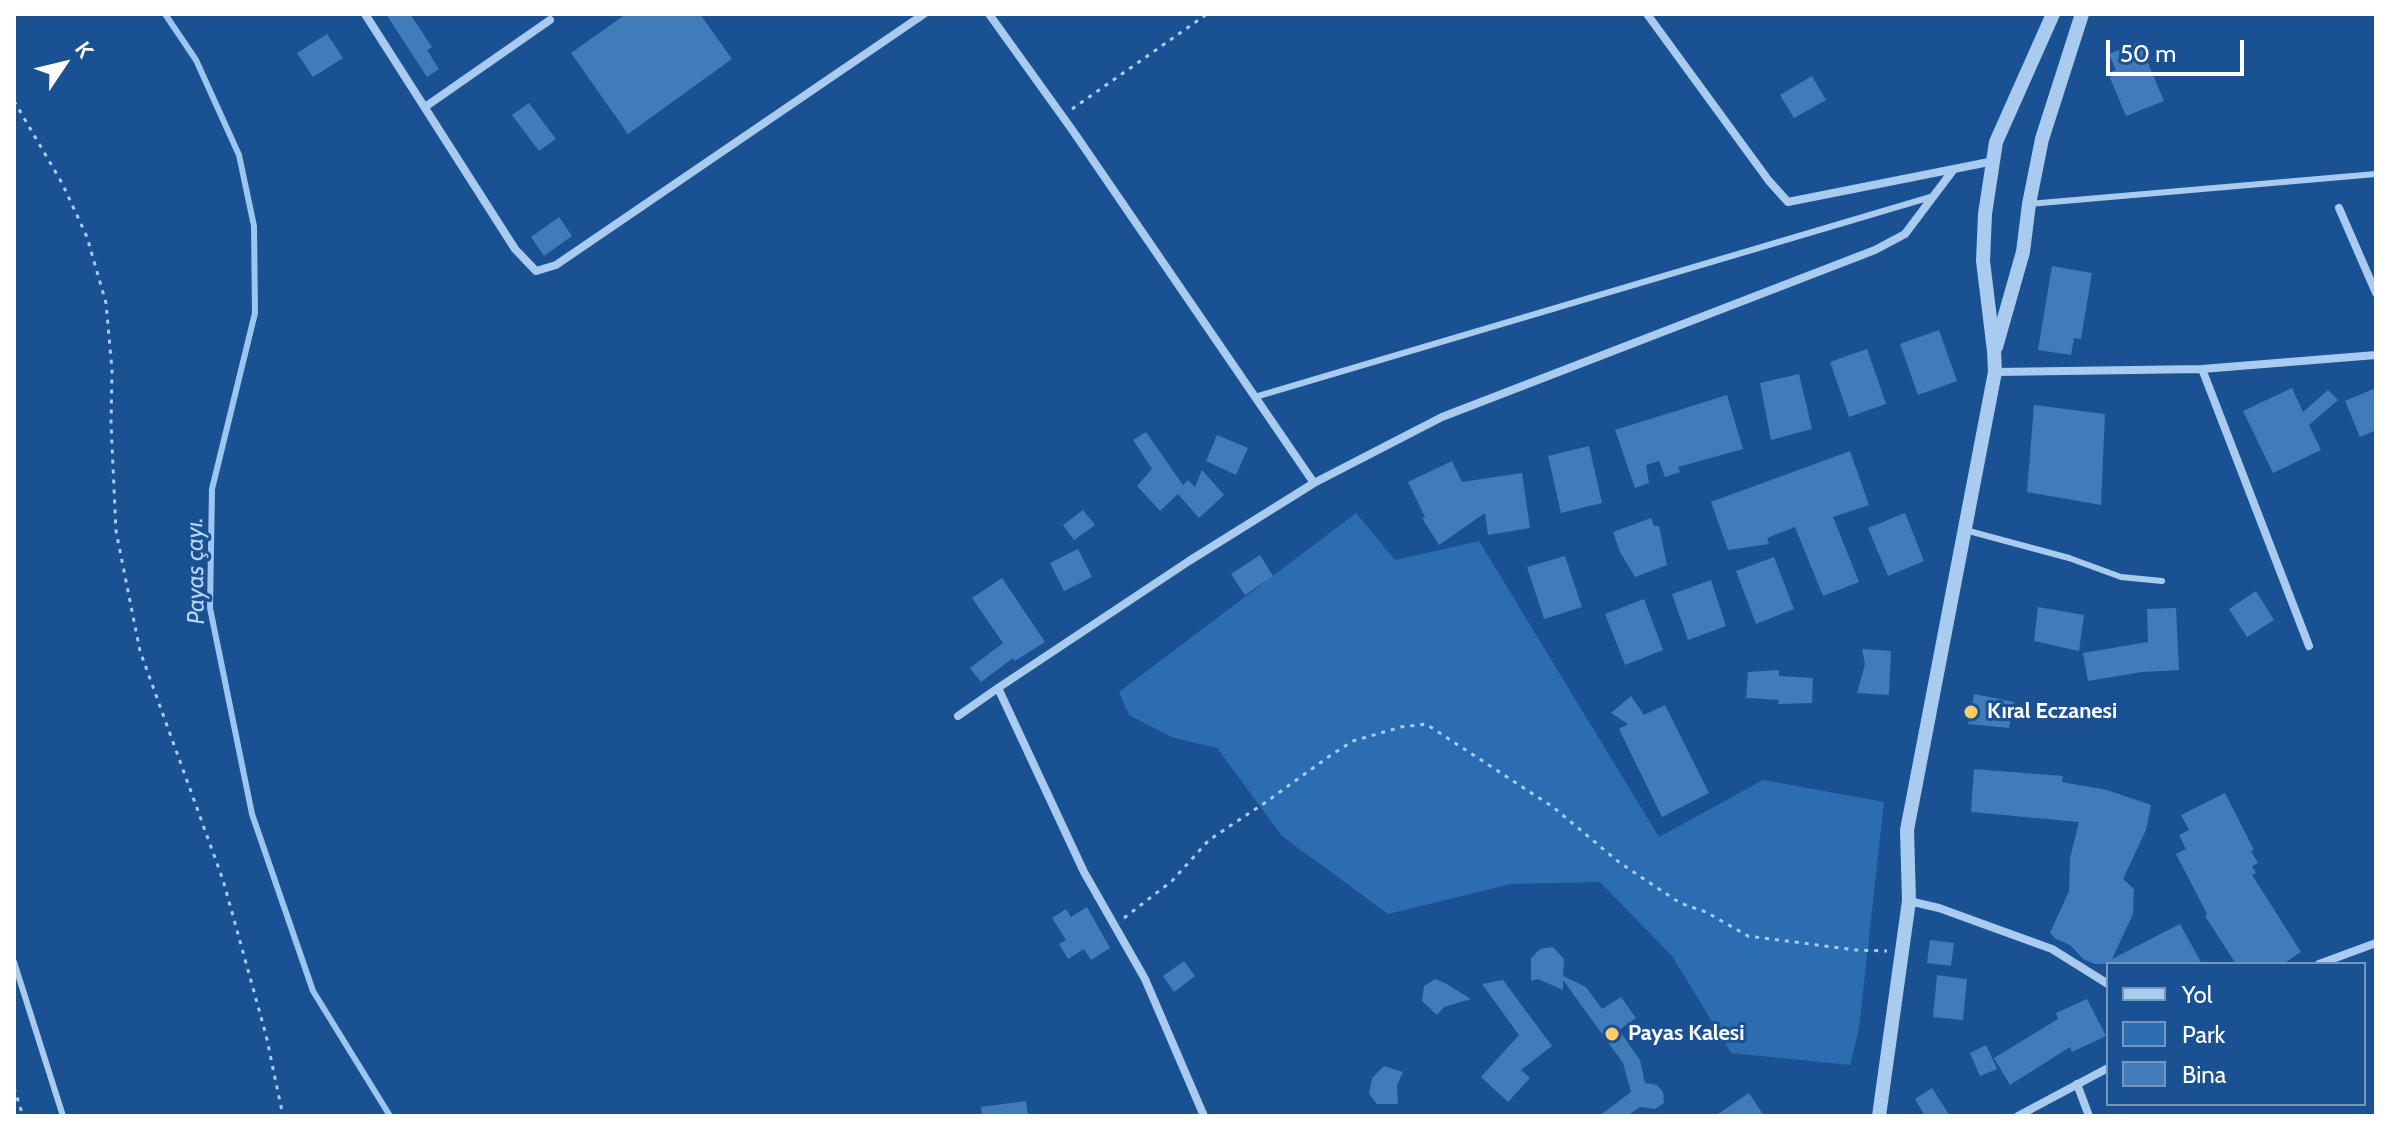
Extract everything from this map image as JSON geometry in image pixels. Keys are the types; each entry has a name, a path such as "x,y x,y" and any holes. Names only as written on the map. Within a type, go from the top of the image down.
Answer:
{"street":[{"path":"365,14 515,249 536,271 556,265 924,14"},
{"path":"989,14 1314,483"},
{"path":"1647,14 1769,181 1788,202 1994,161"},
{"path":"1879,1116 1909,901 1907,830 1995,372 1983,261 1985,214 1996,142 2053,14"},
{"path":"1994,351 2023,252 2042,139 2082,14"},
{"path":"425,107 550,20"},
{"path":"958,716 1189,561 1314,483 1442,417 1875,250 1905,234 1954,169"},
{"path":"2339,208 2376,293"},
{"path":"1995,372 2202,369 2376,355"},
{"path":"2202,369 2309,646"},
{"path":"998,688 1084,872 1145,979 1204,1116"},
{"path":"1909,901 1939,908 2052,949 2106,983"},
{"path":"2324,962 2376,943"},
{"path":"2018,1116 2106,1069"},
{"path":"2077,1084 2089,1116"}],"lane":[{"path":"2029,204 2376,174"},
{"path":"1255,397 1934,196"},
{"path":"1965,530 2069,558 2121,577 2162,581"},
{"path":"14,962 63,1116"}],"path":[{"path":"1062,116 1207,14"},
{"path":"14,101 62,183 87,237 106,303 112,370 116,531 140,651 223,880 266,1035 283,1116"},
{"path":"1114,925 1172,881 1209,840 1331,755 1353,741 1401,727 1426,724 1553,807 1642,879 1680,903 1706,912 1748,936 1856,950 1902,951"},
{"path":"14,1088 23,1116"}],"green space":[{"path":"1356,513 1395,560 1479,541 1659,837 1763,780 1884,802 1859,1029 1850,1065 1731,1053 1672,956 1600,882 1511,884 1388,914 1282,836 1217,748 1171,737 1129,715 1119,692"}],"building":[{"path":"386,14 410,14 432,47 427,50 439,69 427,77"},
{"path":"626,14 700,14 732,59 628,134 571,53"},
{"path":"327,34 343,58 313,77 297,53"},
{"path":"2139,42 2164,101 2126,116 2108,73 2116,70 2109,54"},
{"path":"1812,76 1826,100 1794,118 1780,95"},
{"path":"529,103 556,139 539,151 512,115"},
{"path":"559,217 572,236 544,256 531,237"},
{"path":"2052,266 2092,273 2081,339 2074,338 2071,355 2038,350"},
{"path":"1939,330 1957,381 1918,395 1900,344"},
{"path":"1867,349 1886,404 1849,417 1830,362"},
{"path":"1799,374 1812,429 1771,440 1760,383"},
{"path":"2292,388 2303,412 2328,390 2338,400 2309,425 2321,450 2273,473 2243,411"},
{"path":"2376,388 2376,430 2360,437 2345,401"},
{"path":"1727,395 1743,449 1678,467 1680,472 1665,477 1659,461 1646,465 1649,483 1635,488 1615,430"},
{"path":"2034,405 2105,414 2101,505 2027,492"},
{"path":"1146,432 1183,485 1188,480 1195,487 1202,470 1224,495 1199,518 1178,494 1160,511 1137,486 1152,469 1133,440"},
{"path":"1217,435 1248,448 1236,475 1206,461"},
{"path":"1589,446 1602,503 1561,513 1548,456"},
{"path":"1850,451 1869,505 1833,517 1859,582 1823,596 1795,527 1767,538 1769,544 1728,550 1711,502"},
{"path":"1452,461 1462,482 1522,473 1530,528 1488,535 1485,513 1439,545 1422,518 1425,517 1408,482"},
{"path":"1083,510 1095,525 1074,540 1063,525"},
{"path":"1905,513 1924,561 1888,576 1868,528"},
{"path":"1651,518 1654,526 1659,526 1667,565 1635,577 1620,552 1613,532"},
{"path":"1078,549 1092,577 1064,591 1050,563"},
{"path":"1260,555 1273,576 1245,595 1231,574"},
{"path":"1565,556 1582,607 1544,619 1527,567"},
{"path":"1774,557 1794,609 1756,624 1736,571"},
{"path":"1002,578 1045,642 1015,661 1013,658 981,682 970,668 1003,643 972,598"},
{"path":"1711,580 1726,626 1688,640 1672,594"},
{"path":"2256,591 2274,620 2247,637 2229,609"},
{"path":"1644,599 1663,650 1625,665 1605,614"},
{"path":"2038,607 2084,615 2079,651 2034,641"},
{"path":"2176,608 2179,670 2142,672 2088,681 2083,653 2148,642 2147,609"},
{"path":"1862,649 1891,651 1889,695 1857,693 1865,664"},
{"path":"1779,670 1779,676 1813,678 1812,703 1778,704 1779,700 1746,698 1748,672"},
{"path":"1974,694 2014,702 2009,728 1968,724"},
{"path":"1631,696 1644,715 1665,705 1709,793 1662,817 1619,729 1628,724 1611,713"},
{"path":"1974,769 2063,776 2062,782 2107,790 2151,805 2146,830 2123,879 2134,889 2133,914 2112,959 2180,924 2201,962 2095,964 2083,959 2070,945 2050,933 2069,891 2070,858 2079,822 1971,812"},
{"path":"2225,793 2254,850 2251,851 2258,863 2252,866 2256,873 2252,875 2301,952 2286,962 2235,962 2205,916 2207,914 2176,854 2186,849 2179,835 2189,830 2181,815"},
{"path":"1087,907 1110,948 1091,960 1084,949 1068,959 1059,944 1066,940 1052,918 1066,909 1071,917"},
{"path":"1930,940 1954,943 1951,966 1927,963"},
{"name":"Payas Kalesi","path":"1553,947 1564,959 1563,976 1586,987 1602,1009 1621,997 1636,1018 1619,1030 1640,1060 1645,1083 1657,1085 1663,1092 1664,1103 1655,1109 1640,1107 1627,1116 1599,1116 1631,1092 1623,1063 1563,980 1563,990 1538,979 1531,981 1531,958 1540,949"},
{"path":"1184,961 1195,976 1174,992 1163,976"},
{"path":"1937,975 1967,979 1963,1020 1933,1017"},
{"path":"1435,979 1471,999 1444,1007 1437,1015 1422,1001 1424,986"},
{"path":"1503,980 1552,1046 1521,1070 1530,1078 1508,1102 1481,1077 1519,1035 1482,984"},
{"path":"2087,999 2106,1036 2072,1052 2070,1047 2010,1085 1994,1058 2058,1019 2056,1013"},
{"path":"1986,1045 1997,1069 1980,1076 1970,1053"},
{"path":"1384,1066 1403,1072 1397,1085 1398,1104 1377,1104 1369,1094 1372,1078"},
{"path":"1932,1088 1950,1116 1925,1116 1915,1099"},
{"path":"1749,1093 1764,1116 1715,1116"},
{"path":"1026,1101 1028,1116 982,1116 981,1107"}],"waterway":[{"name":"Payas çayı.","path":"165,14 196,60 239,155 254,226 255,313 212,489 210,608 252,814 313,991 390,1116"}],"place":[{"name":"Kıral Eczanesi","path":"1971,712"},
{"name":"Payas Kalesi","path":"1612,1034"}]}
